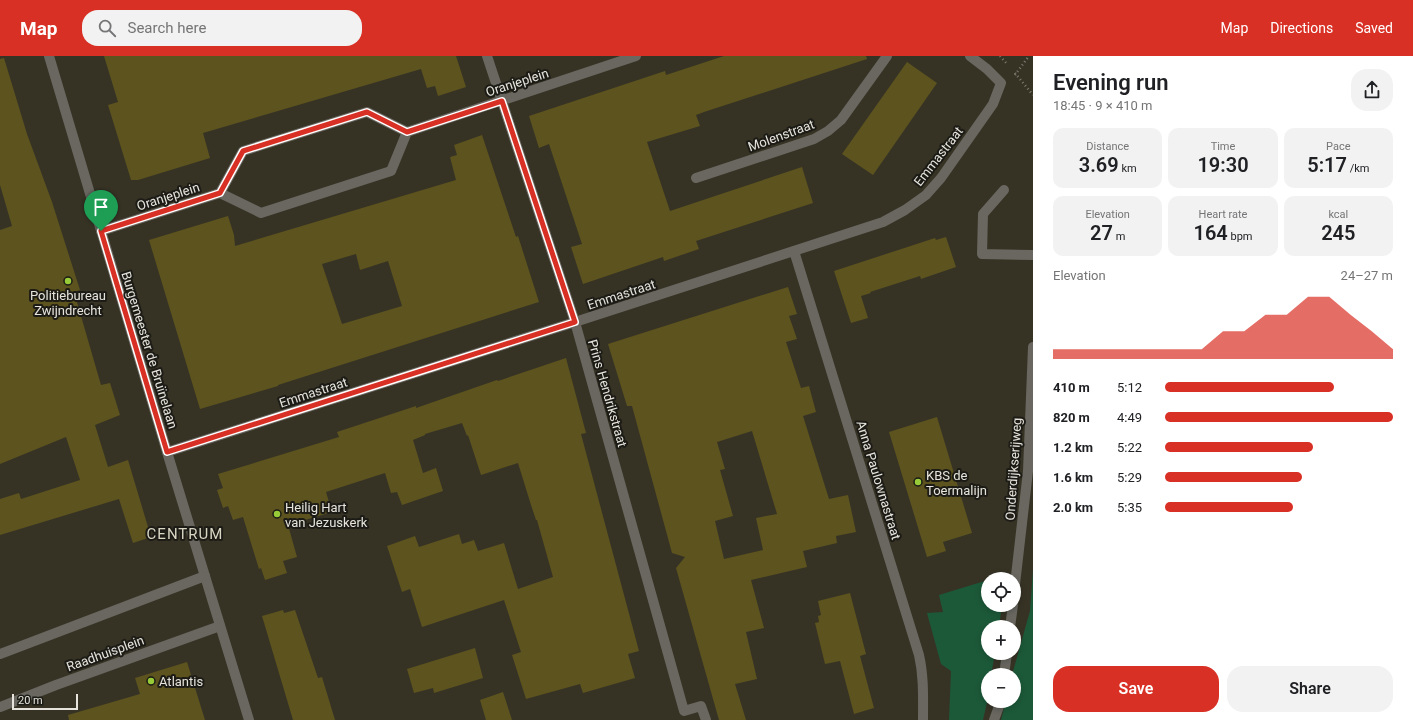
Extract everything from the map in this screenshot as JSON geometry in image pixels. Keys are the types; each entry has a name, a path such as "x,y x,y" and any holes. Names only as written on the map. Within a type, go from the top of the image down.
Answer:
{"street":[{"name":"Burgemeester de Bruïnelaan","path":"49,56 167,452 249,720"},
{"name":"Prins Hendrikstraat","path":"487,56 575,322 684,711 701,706 706,720"},
{"name":"Oranjeplein","path":"101,231 220,193 243,151 367,112 407,132 636,56"},
{"name":"Molenstraat","path":"696,178 814,139 828,131 841,120 887,56"},
{"name":"Emmastraat","path":"167,452 883,222 905,210 926,195 941,178 993,104 1001,84 987,69 970,56"},
{"name":"Oranjeplein","path":"220,193 261,213 391,171 407,132"},
{"path":"1004,190 983,214 982,254 1033,255"},
{"name":"Anna Paulownastraat","path":"794,251 919,655 923,681 923,720"},
{"name":"Onderdijkserijweg","path":"1016,572 1028,471 1033,347"},
{"path":"0,654 205,576"},
{"name":"Raadhuisplein","path":"0,707 56,685 220,626"},
{"path":"994,720 998,708"}],"path":[{"path":"1029,56 1016,74 1033,95"}],"green space":[{"path":"1033,570 1033,720 1001,720 1004,708 1021,708 1021,668 1014,668 1016,660 1021,660 1021,643 1030,611"},
{"path":"981,582 981,612 1001,612 1000,620 981,620 981,660 994,660 992,668 981,668 981,708 986,708 983,720 949,720 951,671 941,664 927,613 943,612 939,595"}],"building":[{"path":"104,56 456,56 466,87 438,96 435,86 427,88 421,69 203,133 210,158 138,180 131,180 108,105 118,102"},
{"path":"724,56 866,56 867,59 696,115 700,126 647,142 670,211 802,167 813,203 696,241 699,249 664,261 663,257 583,284 571,247 582,244 549,144 539,148 529,116 665,71 666,75"},
{"path":"4,58 27,134 52,202 80,290 74,292 101,385 110,383 120,415 95,425 108,467 128,460 151,537 133,543 119,499 0,535 0,499 19,493 21,499 80,480 66,437 0,464 0,230 12,226 0,185 0,59"},
{"path":"907,62 937,83 873,175 842,154"},
{"path":"482,135 516,237 518,236 539,302 278,386 200,409 149,240 228,216 234,235 235,246 456,180 450,157 457,155 454,145","holes":["356,254 360,270 388,261 402,306 342,324 322,264"]},
{"path":"946,237 956,267 921,279 920,276 861,296 868,318 851,323 834,271 935,238 936,240"},
{"path":"788,287 797,314 789,316 797,339 786,342 801,388 809,386 816,412 803,416 829,499 848,495 856,532 836,536 837,543 803,551 807,567 751,580 764,628 746,632 757,679 735,684 746,720 719,720 676,568 685,557 672,553 632,406 627,406 608,344","holes":["752,431 777,514 756,518 763,550 724,559 715,521 733,516 720,470 725,469 717,442"]},
{"path":"566,358 586,433 581,434 639,651 628,654 635,678 583,693 580,684 526,699 512,655 521,652 504,600 422,627 410,589 402,592 387,546 415,536 419,547 459,534 462,544 474,540 478,551 504,543 518,589 553,577 537,520 518,463 481,475 468,435 467,436 462,423 425,434 413,440 423,473 436,468 443,491 402,505 397,492 391,493 385,473 326,492 332,512 288,525 297,557 283,561 287,573 265,580 261,568 259,569 243,517 233,520 228,506 223,508 217,490 223,488 218,474 339,437 337,432 416,406 416,408"},
{"path":"937,417 972,533 943,542 946,551 927,557 889,432"},
{"path":"850,593 866,654 860,656 874,708 854,714 840,661 825,664 815,623 819,622 818,616 821,615 818,601"},
{"path":"283,610 284,613 295,610 318,678 322,677 335,720 293,720 262,616"},
{"path":"475,648 483,678 434,693 433,688 414,693 407,669"},
{"path":"187,662 205,720 69,720 68,715 140,694 135,678"},
{"path":"503,692 512,720 486,720 480,700"}],"place":[{"name":"Politiebureau Zwijndrecht","path":"68,281"},
{"name":"KBS de Toermalijn","path":"918,482"},
{"name":"Heilig Hart van Jezuskerk","path":"277,514"},
{"name":"Atlantis","path":"151,681"}],"district":[{"name":"CENTRUM","path":"185,534"}],"route":[{"path":"502,101 575,322 167,452 101,231 220,193 243,151 367,112 407,132 502,101"}]}
